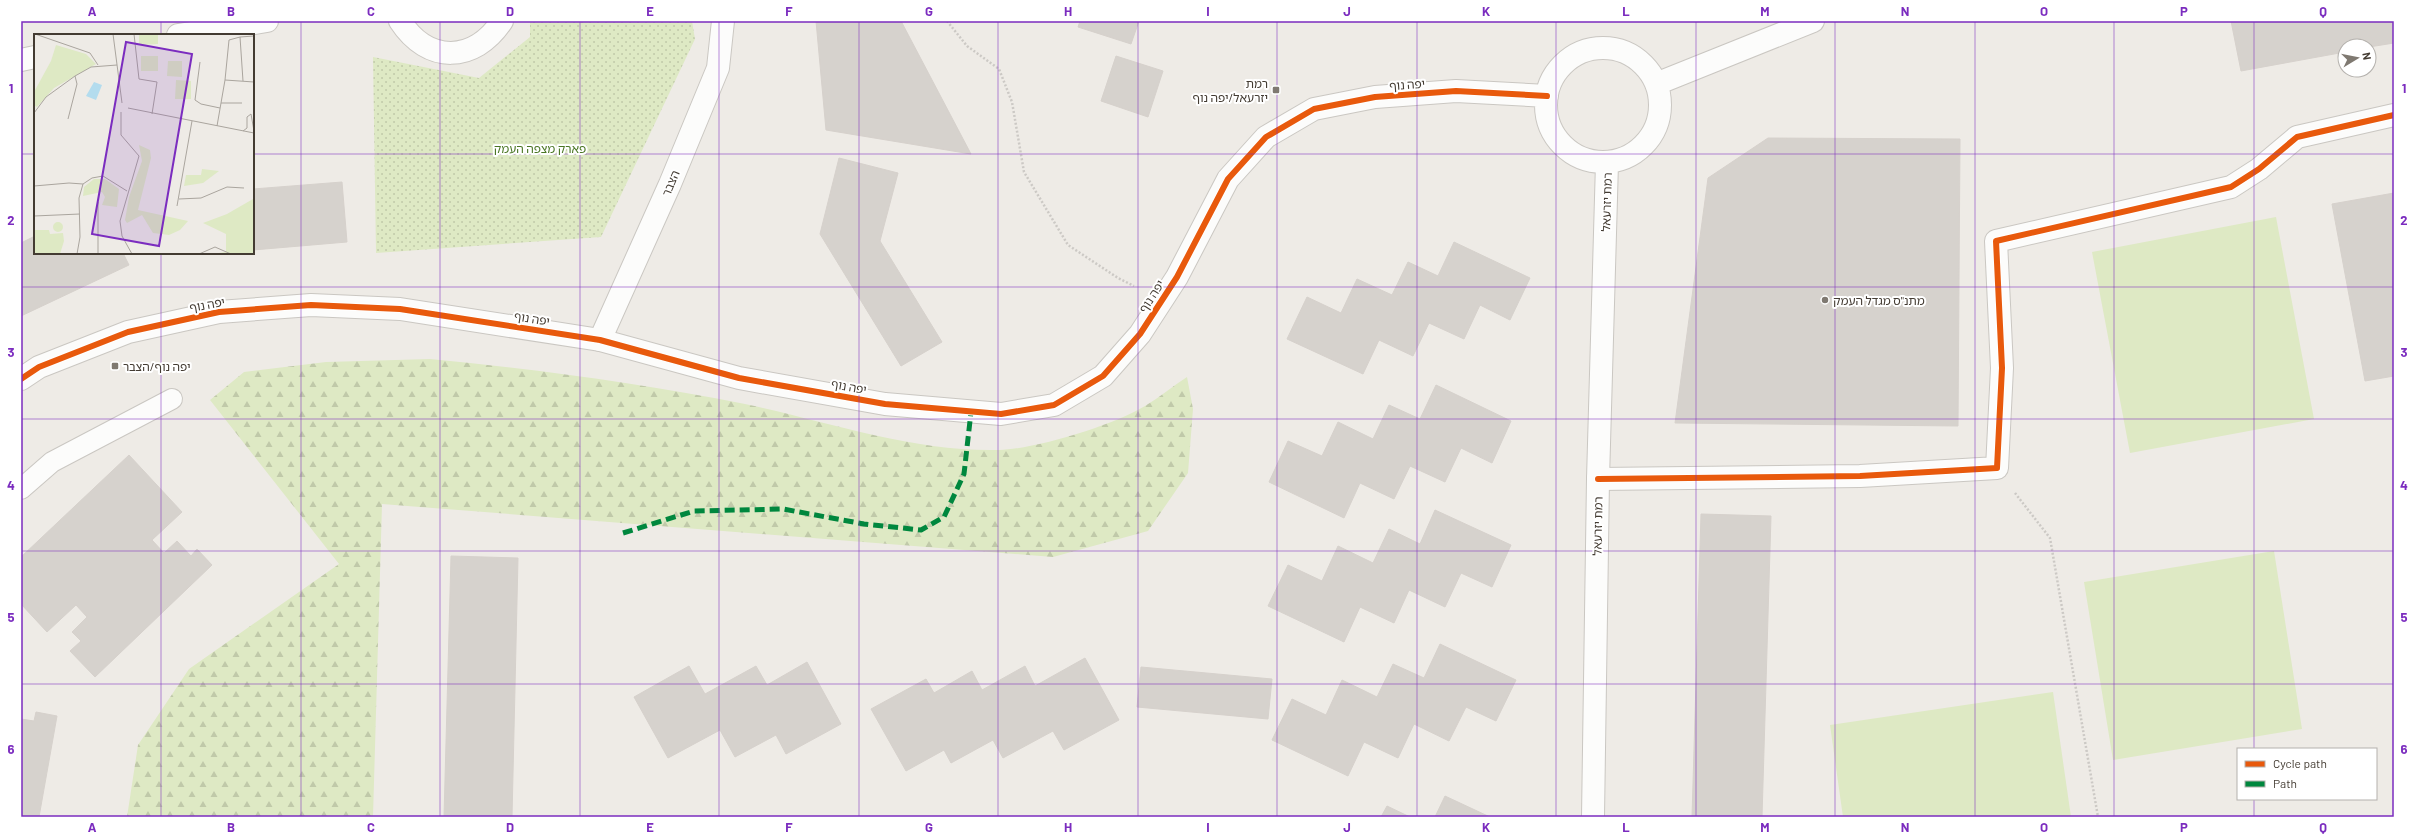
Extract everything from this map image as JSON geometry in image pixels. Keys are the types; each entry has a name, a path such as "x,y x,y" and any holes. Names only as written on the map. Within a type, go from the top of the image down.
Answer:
{"street":[{"path":"184,34 267,21"},
{"path":"400,21 409,35 424,46 442,52 460,53 478,47 493,35 502,21"},
{"name":"הצבר","path":"600,340 670,184 718,68 723,21"},
{"path":"1656,84 1813,21"},
{"path":"1596,48 1625,53 1638,60 1649,71 1656,84 1660,98 1660,114 1656,129 1647,142 1636,153 1622,160 1607,163 1587,160 1568,151 1555,136 1547,117 1547,96 1551,82 1559,70 1570,59 1582,52 1596,48"},
{"path":"21,60 34,57"},
{"name":"יפה נוף","path":"21,379 39,367 128,332 220,312 311,305 400,309 600,340 739,378 885,404 1001,414 1054,405 1103,376 1140,334 1177,277 1228,179 1266,137 1314,109 1375,97 1456,91 1547,96"},
{"path":"1598,479 1860,476 1997,468 2002,368 1996,241 2231,187 2259,169 2297,137 2394,115"},
{"name":"רמת יזרעאל","path":"1592,817 1598,479 1607,163"}],"lane":[{"path":"21,489 52,462 172,399"}],"path":[{"path":"947,21 968,46 999,69 1012,102 1024,172 1068,245 1118,278 1162,300"},
{"path":"1997,468 2050,538 2098,817"}],"green space":[{"name":"פארק מצפה העמק","path":"530,21 692,21 695,39 601,237 376,253 373,57 479,78 530,37"},
{"path":"2276,217 2314,419 2130,453 2092,252"},
{"path":"430,359 509,367 627,383 745,404 903,441 967,449 999,450 1015,449 1053,441 1114,421 1145,406 1187,377 1193,409 1188,473 1148,531 1053,557 382,504 373,817 127,817 138,745 189,669 339,564 210,400 244,372 326,362"},
{"path":"2274,551 2302,729 2113,760 2084,582"},
{"path":"2053,692 2071,817 1843,817 1830,725"}],"building":[{"path":"816,21 901,21 971,154 826,130"},
{"path":"1080,21 1139,21 1131,44 1078,27"},
{"path":"2231,21 2394,21 2394,43 2377,46 2377,38 2337,38 2337,53 2241,71"},
{"path":"1116,56 1163,71 1148,117 1101,101"},
{"name":"מתנ\"ס מגדל העמק","path":"1768,138 1960,139 1958,426 1675,423 1708,178"},
{"path":"839,158 898,173 880,241 942,342 901,366 820,234"},
{"path":"342,182 347,242 254,250 254,189"},
{"path":"2394,193 2394,376 2365,381 2332,204"},
{"path":"34,236 34,254 124,254 129,265 21,316 21,243"},
{"path":"1454,242 1530,278 1510,320 1480,305 1464,339 1429,323 1413,356 1379,340 1363,374 1287,339 1307,297 1341,313 1357,279 1392,295 1408,262 1438,276"},
{"path":"1436,385 1511,421 1492,463 1461,448 1445,482 1410,466 1394,499 1360,483 1344,518 1269,482 1288,441 1322,456 1338,422 1373,439 1389,405 1420,419"},
{"path":"129,455 182,512 152,540 164,553 177,541 191,556 197,549 212,565 95,677 70,651 81,641 72,632 87,617 76,605 47,632 21,604 21,557"},
{"path":"1435,510 1511,545 1492,587 1461,573 1445,607 1409,590 1394,623 1360,607 1344,642 1268,606 1288,565 1322,581 1338,546 1373,563 1389,529 1420,544"},
{"path":"1701,514 1771,516 1762,817 1692,817"},
{"path":"451,556 518,558 512,817 444,817"},
{"path":"1440,644 1516,680 1496,721 1466,707 1449,741 1414,724 1398,758 1364,742 1348,776 1272,740 1292,699 1326,715 1342,680 1377,697 1393,664 1424,678"},
{"path":"1085,658 1119,720 1064,750 1053,731 1003,758 993,740 951,763 944,750 906,771 871,709 926,679 934,693 972,671 982,690 1025,666 1035,686"},
{"path":"807,662 841,724 786,754 776,735 735,757 720,730 668,758 634,697 689,666 705,694 756,666 767,685"},
{"path":"1141,667 1272,679 1268,719 1137,707"},
{"path":"36,712 57,716 39,817 21,817 21,719 34,721"},
{"path":"1445,796 1490,817 1435,817"},
{"path":"1387,806 1410,817 1381,817"}],"marked path":[{"path":"623,533 694,511 783,509 864,524 921,530 944,517 964,474 971,412"}],"cycle path":[{"path":"21,379 39,367 128,332 219,312 311,305 400,309 600,340 739,378 885,404 1001,414 1054,405 1103,376 1140,334 1177,277 1228,179 1266,137 1314,109 1375,97 1456,91 1547,96"},
{"path":"1598,479 1860,476 1997,468 2002,368 1996,241 2231,187 2259,169 2297,137 2394,115"}],"place":[{"name":"רמת יזרעאל/יפה נוף","path":"1276,90"},
{"name":"מתנ\"ס מגדל העמק","path":"1825,300"},
{"name":"יפה נוף/הצבר","path":"115,366"}]}
